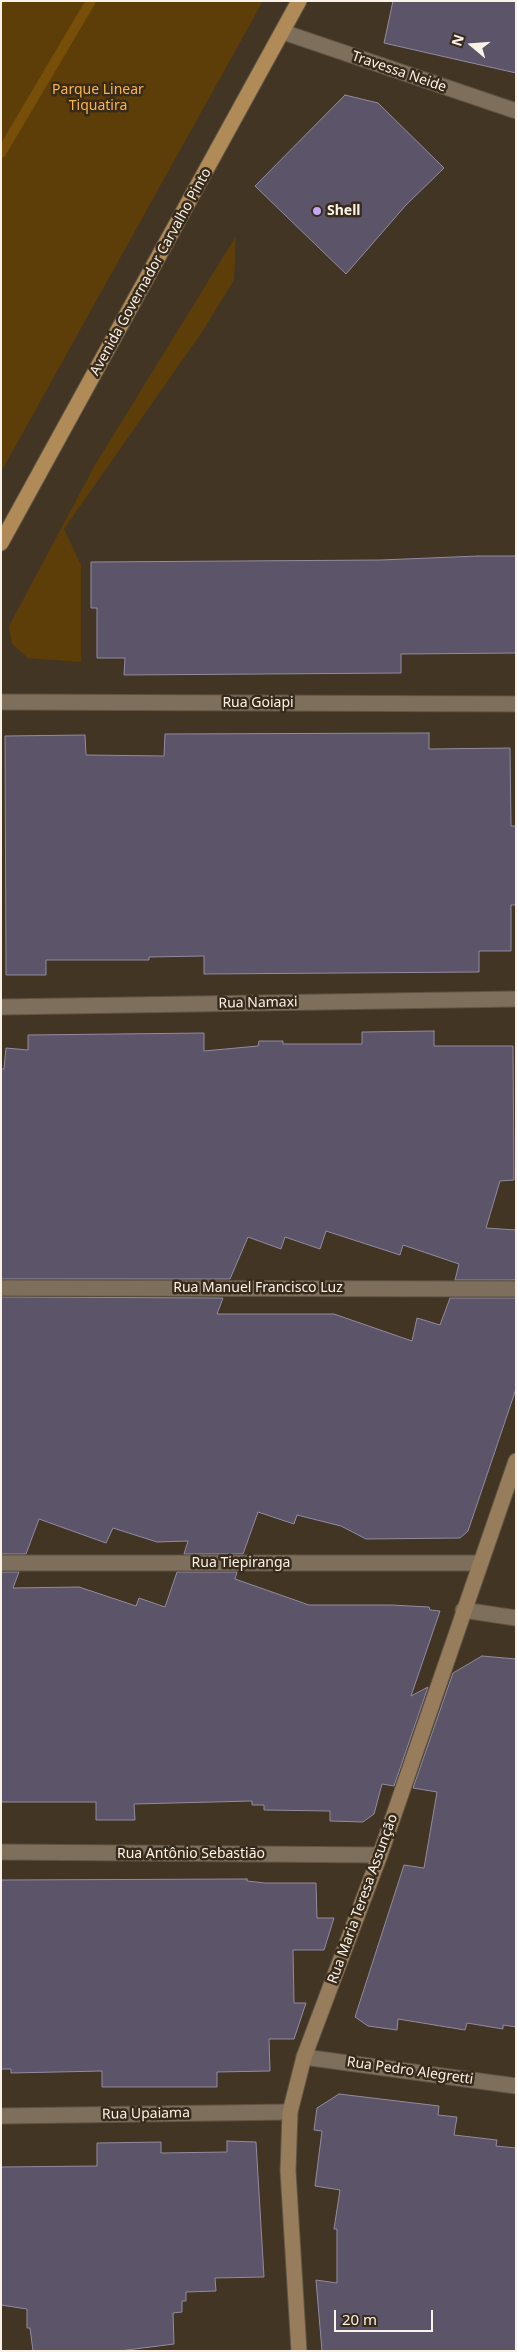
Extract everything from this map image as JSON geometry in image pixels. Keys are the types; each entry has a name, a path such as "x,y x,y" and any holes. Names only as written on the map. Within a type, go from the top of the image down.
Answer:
{"main road":[{"name":"Avenida Governador Carvalho Pinto","path":"1,543 299,1"}],"street":[{"name":"Travessa Neide","path":"283,32 516,111"},
{"name":"Rua Goiapi","path":"1,702 516,704"},
{"name":"Rua Namaxi","path":"1,1008 516,999"},
{"name":"Rua Manuel Francisco Luz","path":"1,1288 516,1288"},
{"name":"Rua Maria Teresa Assunção","path":"299,2351 288,2171 290,2112 304,2057 380,1855 516,1461"},
{"name":"Rua Tiepiranga","path":"1,1563 480,1563"},
{"path":"463,1610 516,1618"},
{"name":"Rua Antônio Sebastião","path":"1,1852 380,1855"},
{"name":"Rua Pedro Alegretti","path":"304,2057 516,2086"},
{"name":"Rua Upaiama","path":"1,2116 290,2112"}],"green space":[{"name":"Parque Linear Tiquatira","path":"1,1 263,1 1,472"},
{"path":"236,236 234,280 202,332 64,529 81,565 81,662 28,658 12,644 9,626 95,465"}],"building":[{"path":"393,1 516,1 516,73 384,43"},
{"path":"345,95 378,103 444,168 406,205 346,274 255,186"},
{"path":"516,556 516,653 401,654 401,673 124,675 125,658 97,658 97,608 91,608 91,562 381,560"},
{"path":"429,733 429,749 510,748 511,826 516,826 516,905 511,905 511,951 479,951 479,972 204,974 204,956 149,957 149,960 46,960 46,975 6,975 5,736 85,735 86,755 164,756 165,734"},
{"path":"434,1031 434,1046 513,1046 514,1180 500,1181 486,1228 516,1230 516,1280 455,1280 459,1264 403,1245 400,1255 326,1231 320,1249 285,1237 281,1249 248,1237 230,1279 1,1279 1,1069 4,1069 6,1048 28,1050 28,1035 204,1033 204,1051 258,1046 259,1041 283,1041 283,1044 362,1044 362,1032"},
{"path":"1,1297 223,1298 217,1314 334,1314 412,1341 417,1318 440,1325 450,1298 516,1298 516,1389 468,1531 460,1538 366,1539 341,1526 297,1515 294,1524 258,1512 243,1554 184,1554 188,1541 157,1542 113,1528 106,1543 39,1519 26,1554 1,1554"},
{"path":"1,1572 19,1572 13,1588 79,1587 136,1606 139,1598 165,1607 177,1572 237,1572 235,1579 309,1605 391,1605 429,1607 430,1610 440,1611 411,1696 428,1687 394,1786 382,1784 374,1814 363,1822 330,1821 330,1811 264,1810 264,1805 252,1805 252,1801 134,1804 135,1820 96,1820 96,1802 1,1802"},
{"path":"482,1656 516,1659 516,2027 503,2025 503,2029 467,2023 465,2030 398,2019 397,2030 368,2026 355,2017 404,1865 424,1868 437,1792 413,1788 453,1673"},
{"path":"247,1879 247,1881 265,1883 316,1883 317,1918 334,1918 324,1950 293,1950 294,2003 306,2003 294,2039 269,2039 270,2071 217,2072 217,2087 102,2087 102,2071 11,2073 11,2069 1,2069 1,1880"},
{"path":"339,2094 439,2106 438,2115 457,2117 454,2135 497,2140 496,2146 516,2148 516,2351 322,2351 316,2280 337,2283 337,2229 334,2229 340,2190 315,2186 322,2131 314,2130 317,2108"},
{"path":"227,2141 256,2142 264,2277 215,2278 216,2291 186,2292 186,2301 182,2301 182,2312 173,2313 174,2344 119,2351 33,2351 30,2328 27,2328 27,2309 1,2305 1,2167 97,2166 97,2143 161,2142 161,2153 227,2152"}],"waterway":[{"path":"1,153 91,1"}],"place":[{"name":"Shell","path":"317,211"}]}
